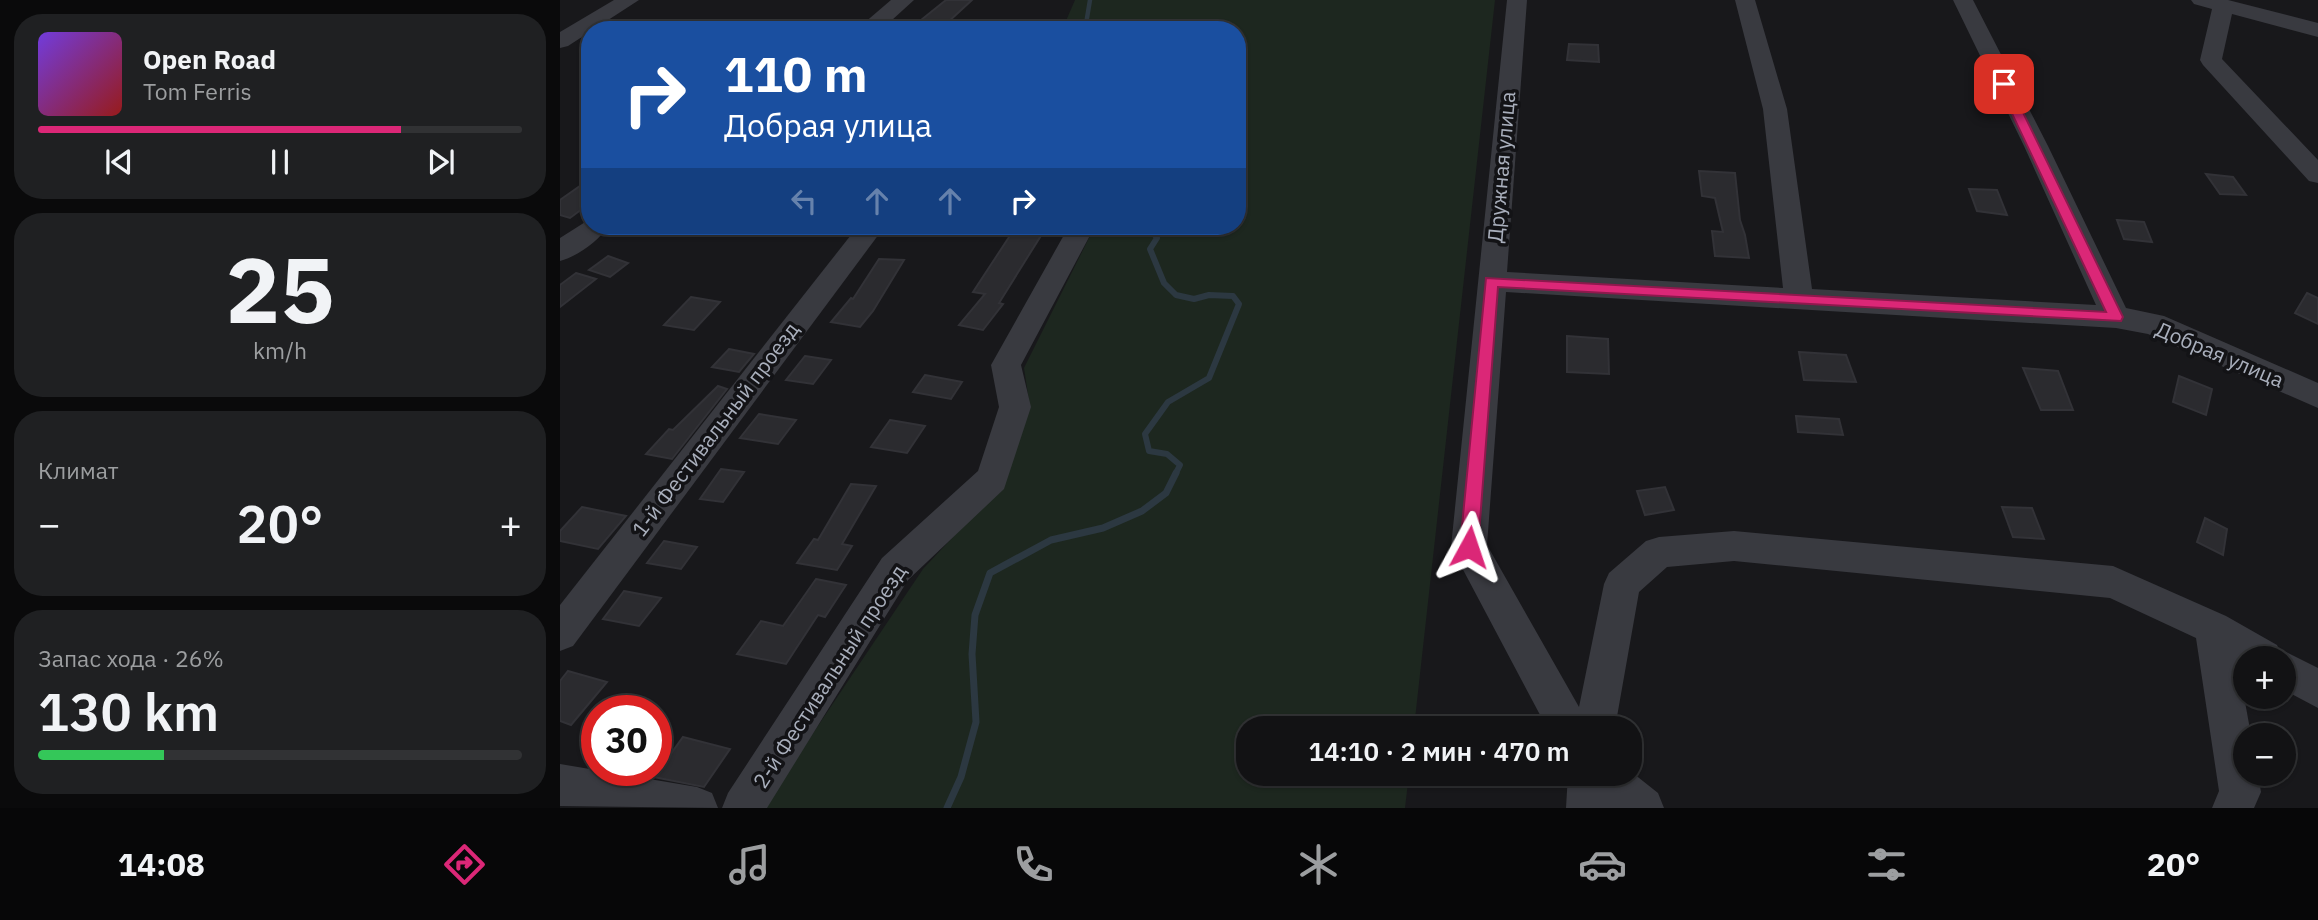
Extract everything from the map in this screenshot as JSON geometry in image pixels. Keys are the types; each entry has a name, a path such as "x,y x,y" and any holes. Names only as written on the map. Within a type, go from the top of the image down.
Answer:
{"street":[{"path":"594,21 629,0"},
{"path":"878,21 904,0"},
{"name":"Дружная улица","path":"1517,0 1469,547 1562,716"},
{"path":"1745,0 1775,109 1799,299"},
{"path":"1963,0 2116,317"},
{"path":"2318,30 2275,9 2212,3 2211,60 2318,176"},
{"path":"560,41 581,29"},
{"path":"560,252 583,235"},
{"name":"1-й Фестивальный проезд","path":"560,634 865,235"},
{"name":"2-й Фестивальный проезд","path":"743,808 895,569 992,479 1015,407 1006,365 1077,235"},
{"name":"Добрая улица","path":"1491,281 2116,317 2154,324 2318,396"},
{"path":"1597,716 1622,584 1659,552 1734,546 2113,582 2213,628 2244,646"},
{"path":"2213,628 2240,792 2233,808"},
{"path":"2296,676 2318,689"},
{"path":"560,785 697,808"},
{"path":"1587,808 1588,786"},
{"path":"1616,786 1643,808"}],"shaded area":[{"path":"1075,0 1495,0 1415,716 1236,716 1236,786 1408,786 1405,808 763,808 923,569 1000,487 1030,407 1024,368 1090,235 1246,235 1246,21 1066,21"}],"building":[{"path":"946,0 972,0 949,21 921,20"},
{"path":"1569,44 1598,45 1599,62 1567,60"},
{"path":"1699,171 1735,173 1740,220 1749,258 1715,256 1712,231 1723,232 1715,198 1702,196"},
{"path":"2206,174 2233,177 2246,195 2220,194"},
{"path":"581,185 581,210 570,218 560,215 560,200"},
{"path":"1969,189 1997,190 2007,215 1977,211"},
{"path":"2117,220 2144,222 2152,242 2124,239"},
{"path":"1010,235 1041,235 999,303 1003,304 983,330 959,325 985,294 973,292"},
{"path":"608,256 628,263 610,277 589,270"},
{"path":"879,259 904,260 873,311 860,327 831,322 851,298 853,299"},
{"path":"576,273 596,279 560,307 560,285"},
{"path":"2307,293 2318,298 2318,324 2295,313"},
{"path":"691,297 720,302 694,330 664,325"},
{"path":"1567,336 1608,339 1609,374 1567,372"},
{"path":"729,349 754,354 739,372 712,367"},
{"path":"1799,352 1846,355 1856,382 1804,380"},
{"path":"805,356 831,360 813,384 786,380"},
{"path":"2023,368 2058,371 2073,410 2041,410"},
{"path":"925,375 962,382 951,399 913,392"},
{"path":"2179,376 2212,389 2206,415 2173,402"},
{"path":"718,386 727,389 672,459 646,454 669,429 673,430"},
{"path":"759,414 796,420 778,444 740,438"},
{"path":"1796,416 1839,419 1843,435 1798,432"},
{"path":"890,420 925,426 907,453 871,447"},
{"path":"721,469 744,472 723,502 700,499"},
{"path":"851,484 876,486 842,544 852,546 837,570 797,563 814,539 818,540"},
{"path":"1665,487 1674,510 1645,515 1637,491"},
{"path":"582,507 626,516 598,549 560,541 560,531"},
{"path":"2002,507 2032,508 2044,539 2013,537"},
{"path":"2205,518 2227,529 2223,555 2197,542"},
{"path":"664,541 697,547 681,569 647,563"},
{"path":"816,579 846,585 825,617 818,615 786,664 737,654 761,621 783,626"},
{"path":"624,591 661,598 639,626 603,619"},
{"path":"568,671 607,682 596,695 581,695 581,713 571,725 560,721 560,681"},
{"path":"683,737 730,749 704,787 672,781 672,752"}],"waterway":[{"path":"1086,21 1090,0"},
{"path":"947,808 961,777 976,722 972,654 975,615 990,573 1051,540 1103,528 1142,511 1166,493 1180,465 1167,454 1149,451 1145,434 1168,402 1209,378 1239,304 1233,296 1209,295 1194,299 1176,295 1164,283 1150,249 1157,238 1155,235"}],"route":[{"path":"1469,547 1491,281 2116,317 2004,84"}]}
